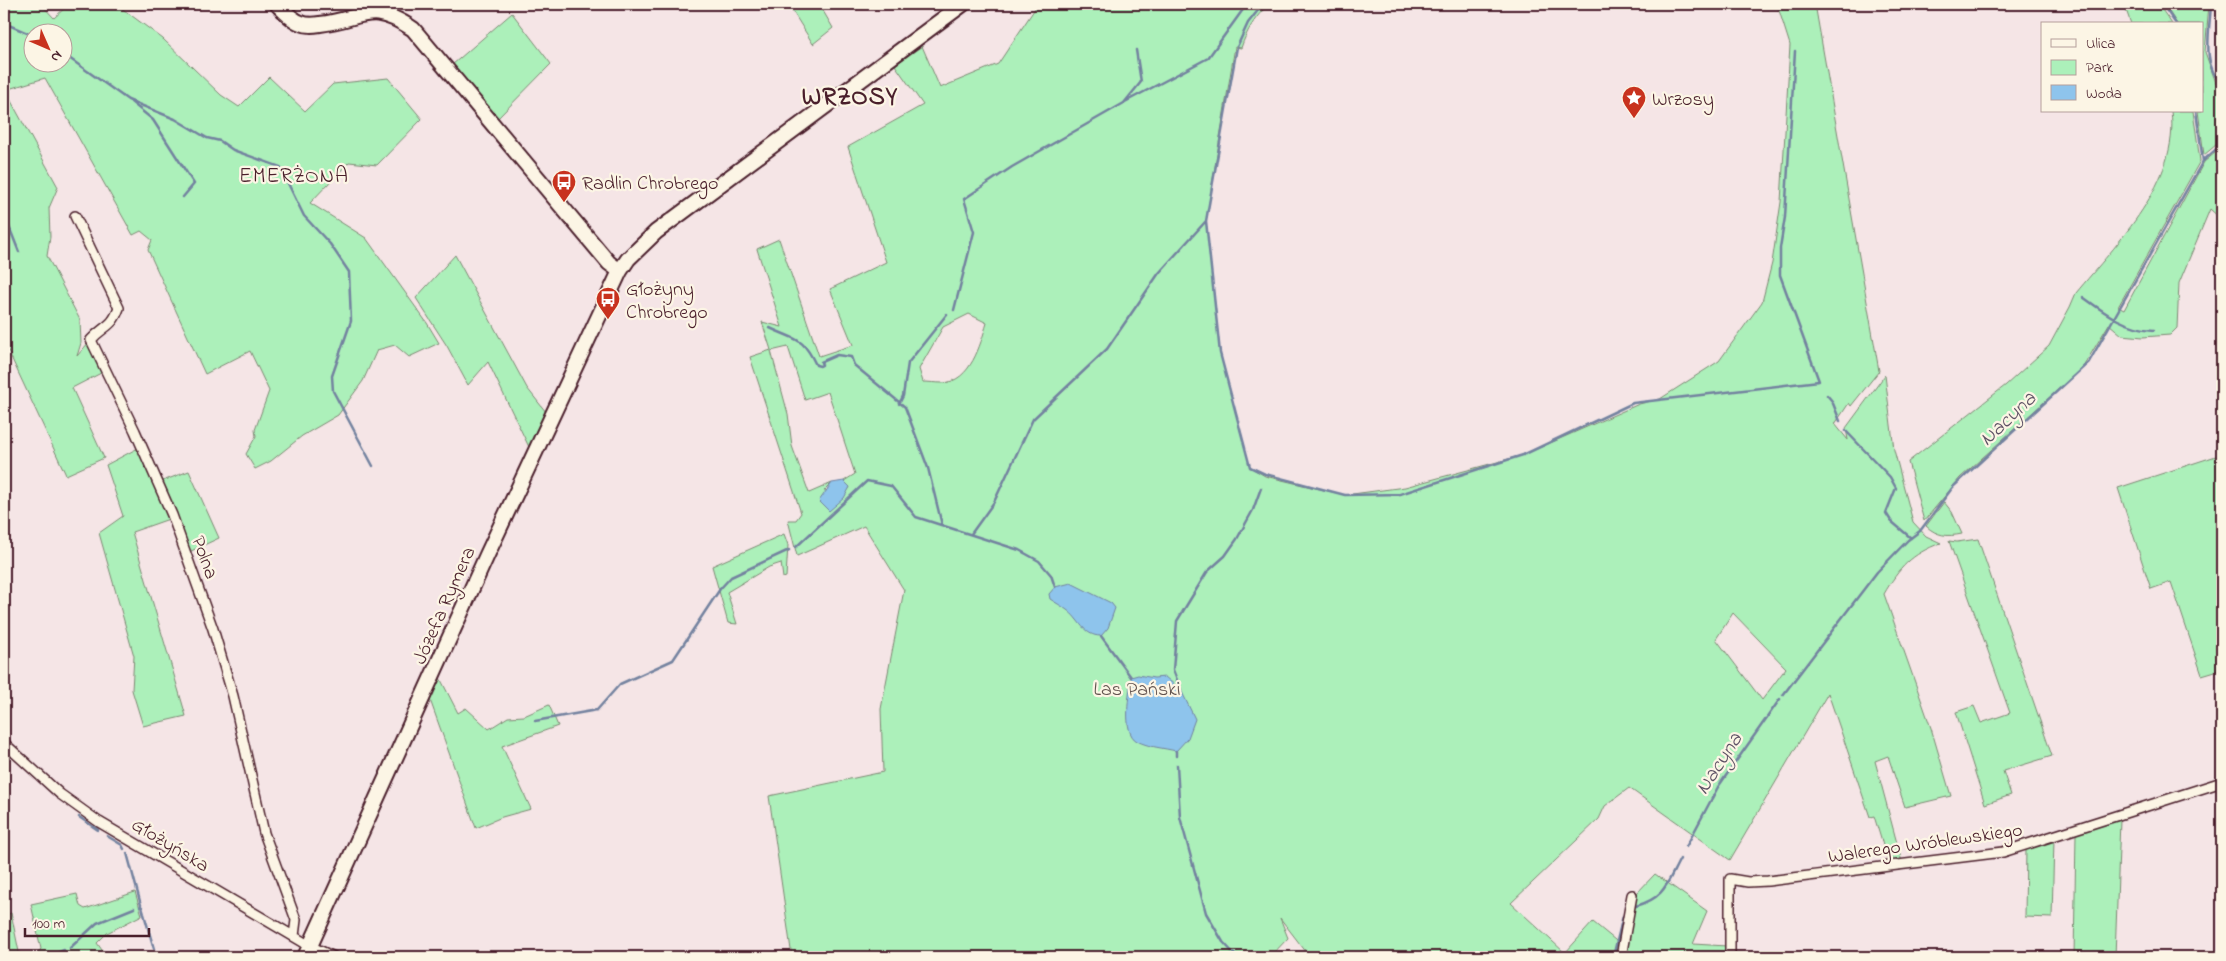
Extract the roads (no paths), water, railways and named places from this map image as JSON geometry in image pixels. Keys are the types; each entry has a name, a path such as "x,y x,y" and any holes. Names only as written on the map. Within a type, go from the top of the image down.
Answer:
{"street":[{"path":"277,4 292,18 310,26 330,23 358,11 370,9 385,10 398,16 413,29 608,263 624,265 656,232 962,4"},
{"name":"Polna","path":"75,216 119,308 114,322 99,331 91,340 135,431 172,515 213,629 233,696 264,833 296,920 294,936"},
{"name":"Józefa Rymera","path":"308,952 487,555 624,265"},
{"name":"Głożyńska","path":"4,743 60,794 99,822 294,936 308,952 334,957"},
{"name":"Walerego Wróblewskiego","path":"1730,957 1730,880 1748,882 1777,880 2003,852 2222,782"},
{"path":"1621,957 1632,895"}],"water":[{"path":"844,481 850,487 844,498 829,511 819,501 832,483"},
{"path":"1071,583 1111,603 1115,608 1108,628 1101,636 1090,633 1063,607 1050,599 1049,594 1055,587"},
{"path":"1138,675 1154,678 1165,677 1181,690 1195,719 1188,738 1176,751 1146,745 1137,741 1132,736 1128,721 1128,701 1131,677"}],"waterway":[{"path":"1125,102 1208,58 1247,4"},
{"path":"1263,4 1248,23 1237,47 1206,221 1220,353 1250,467 1265,474 1345,495 1400,494 1523,455 1633,403 1819,381 1780,275 1780,248 1785,217 1795,51"},
{"path":"2162,4 2175,22"},
{"path":"2211,4 2209,57 2215,76 2222,83"},
{"path":"4,23 22,31"},
{"path":"954,310 974,232 964,199 1012,167 1124,103 1141,82 1136,50"},
{"path":"72,60 128,100 175,119 207,138 220,141 233,150 280,167 304,216 330,244 349,272 351,321 332,376 333,391 373,466"},
{"path":"131,102 153,120 194,184 183,197"},
{"path":"2196,112 2203,161"},
{"name":"Nacyna","path":"1783,695 1877,572 1908,540 1920,531 1953,487 2089,362 2203,161 2222,144"},
{"path":"4,200 6,219 19,252"},
{"path":"971,534 994,502 1033,419 1107,349 1159,273 1206,221"},
{"name":"Nacyna","path":"2083,297 2116,319 2134,327 2154,330"},
{"path":"899,404 903,396 908,363 947,314"},
{"path":"770,328 802,344 816,365 820,366 822,365 821,362 837,355 851,357 854,365 905,407 928,468 942,525"},
{"path":"1827,395 1832,401 1840,421"},
{"path":"1846,431 1890,477 1896,488 1886,513 1891,521 1911,538"},
{"path":"796,547 867,481 891,486 916,517 1019,550 1039,561 1051,575 1055,587"},
{"path":"1181,690 1173,670 1177,621 1207,572 1225,556 1237,539 1253,510 1261,488"},
{"path":"535,721 597,710 620,684 673,660 720,589 731,577 789,550"},
{"path":"1101,636 1131,677"},
{"name":"Nacyna","path":"1686,847 1718,787 1780,699"},
{"path":"1176,751 1176,756"},
{"path":"1177,765 1180,817 1206,913 1223,942 1237,957"},
{"path":"79,817 98,830"},
{"path":"107,836 122,845 124,849"},
{"path":"127,853 140,907 142,907 154,949"},
{"name":"Nacyna","path":"1636,906 1646,903 1659,894 1668,882 1680,859"},
{"path":"70,948 97,923 134,908"},
{"name":"Nacyna","path":"1613,957 1623,916"},
{"path":"47,957 64,950"}],"place":[{"name":"Wrzosy","path":"1634,119"},
{"name":"Radlin Chrobrego","path":"564,203"},
{"name":"Głożyny Chrobrego","path":"608,320"}],"district":[{"name":"WRZOSY","path":"850,95"},
{"name":"EMERŻONA","path":"294,175"}],"park label":[{"name":"Las Pański","path":"1137,688"}]}
